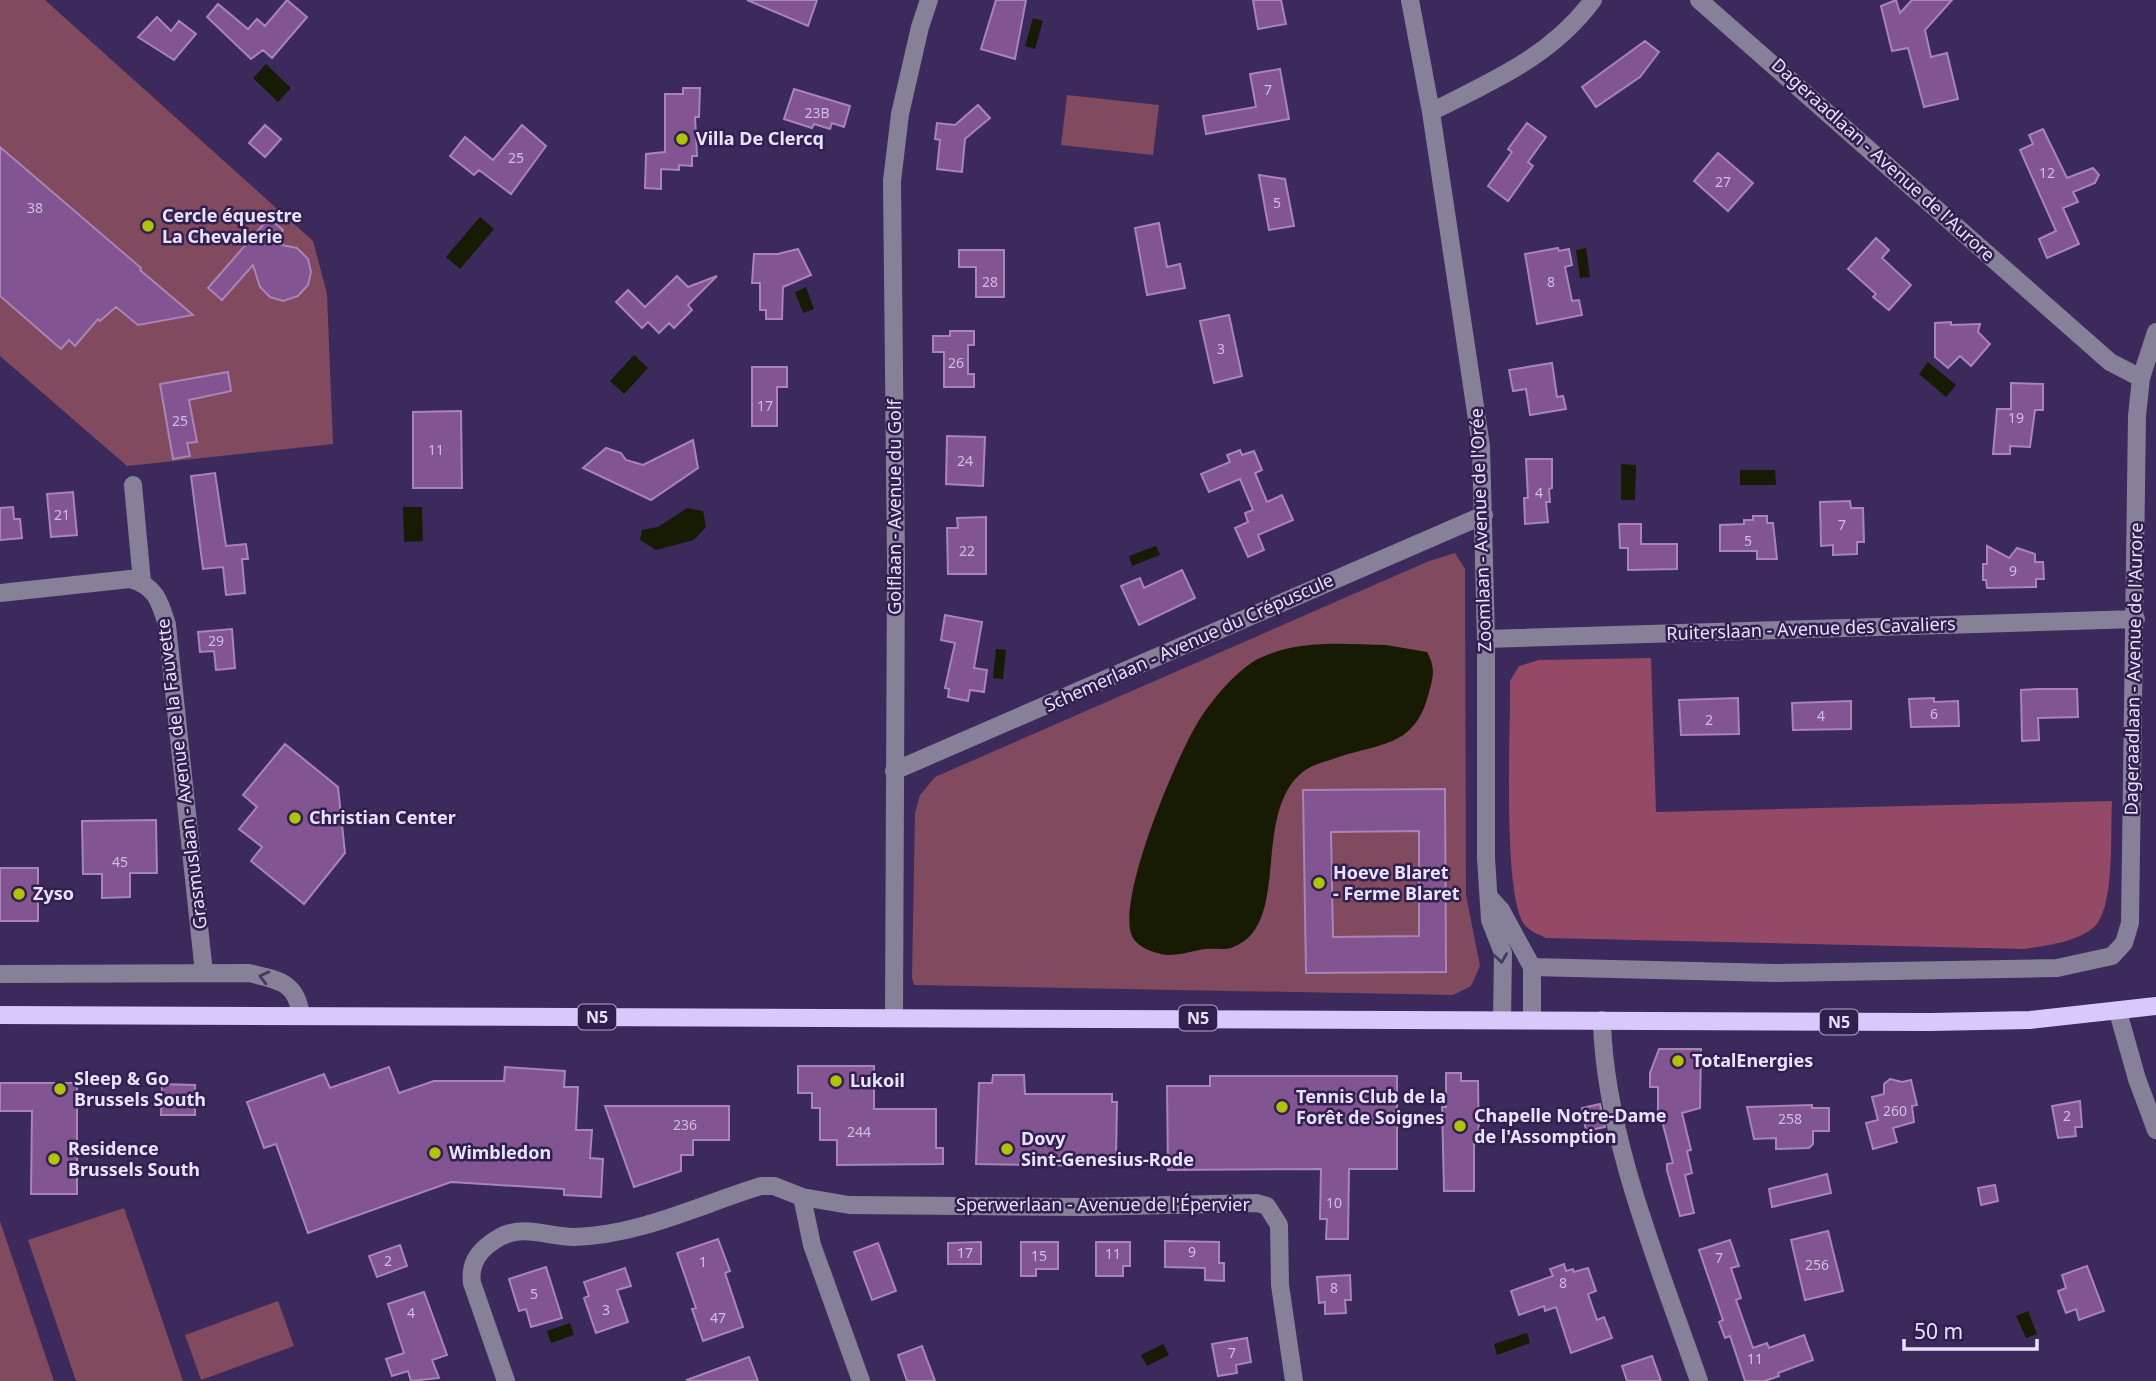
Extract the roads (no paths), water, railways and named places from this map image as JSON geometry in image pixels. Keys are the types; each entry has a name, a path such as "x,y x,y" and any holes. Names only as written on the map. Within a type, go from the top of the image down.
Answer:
{"main road":[{"name":"N5","path":"0,1015 1943,1022 2030,1020 2156,1006"}],"street":[{"name":"Golflaan - Avenue du Golf","path":"894,1017 896,549 892,181 900,114 929,0"},
{"name":"Zoomlaan - Avenue de l'Orée","path":"1410,0 1431,112 1472,376 1484,515 1486,858 1490,920 1503,953 1502,1019"},
{"path":"1431,112 1522,67 1553,45 1593,0"},
{"name":"Dageraadlaan - Avenue de l'Aurore","path":"1532,967 1775,973 2056,968 2112,956 2124,943 2130,923 2137,416 2141,378 2110,362 1699,0"},
{"path":"2141,378 2156,332"},
{"path":"0,593 130,579 142,582 133,485"},
{"name":"Schemerlaan - Avenue du Crépuscule","path":"894,771 1484,515"},
{"name":"Grasmuslaan - Avenue de la Fauvette","path":"142,582 159,597 167,625 204,973"},
{"name":"Ruiterslaan - Avenue des Cavaliers","path":"1486,639 2136,620"},
{"name":"Zoomlaan - Avenue de l'Orée","path":"1490,898 1501,910 1532,967 1532,1019"},
{"path":"0,974 249,973 275,979 292,988 299,998 301,1016"},
{"path":"2118,1012 2137,1079 2156,1130"},
{"path":"1602,1020 1602,1048 1623,1148 1699,1381"},
{"path":"506,1381 472,1283 470,1269 478,1254 501,1237 519,1231 571,1237 611,1233 645,1226 761,1186 774,1186 802,1197 811,1245 861,1381"},
{"name":"Sperwerlaan - Avenue de l'Épervier","path":"802,1197 849,1205 1082,1207 1257,1203 1267,1206 1279,1225 1280,1285 1294,1381"}],"place":[{"name":"Villa De Clercq","path":"682,139"},
{"name":"Cercle équestre La Chevalerie","path":"148,226"},
{"name":"Christian Center","path":"295,818"},
{"name":"Hoeve Blaret - Ferme Blaret","path":"1319,883"},
{"name":"Zyso","path":"19,894"},
{"name":"TotalEnergies","path":"1678,1061"},
{"name":"Lukoil","path":"836,1081"},
{"name":"Sleep & Go Brussels South","path":"60,1089"},
{"name":"Tennis Club de la Forêt de Soignes","path":"1282,1107"},
{"name":"Chapelle Notre-Dame de l'Assomption","path":"1460,1126"},
{"name":"Dovy Sint-Genesius-Rode","path":"1007,1149"},
{"name":"Wimbledon","path":"435,1153"},
{"name":"Residence Brussels South","path":"54,1159"}]}
